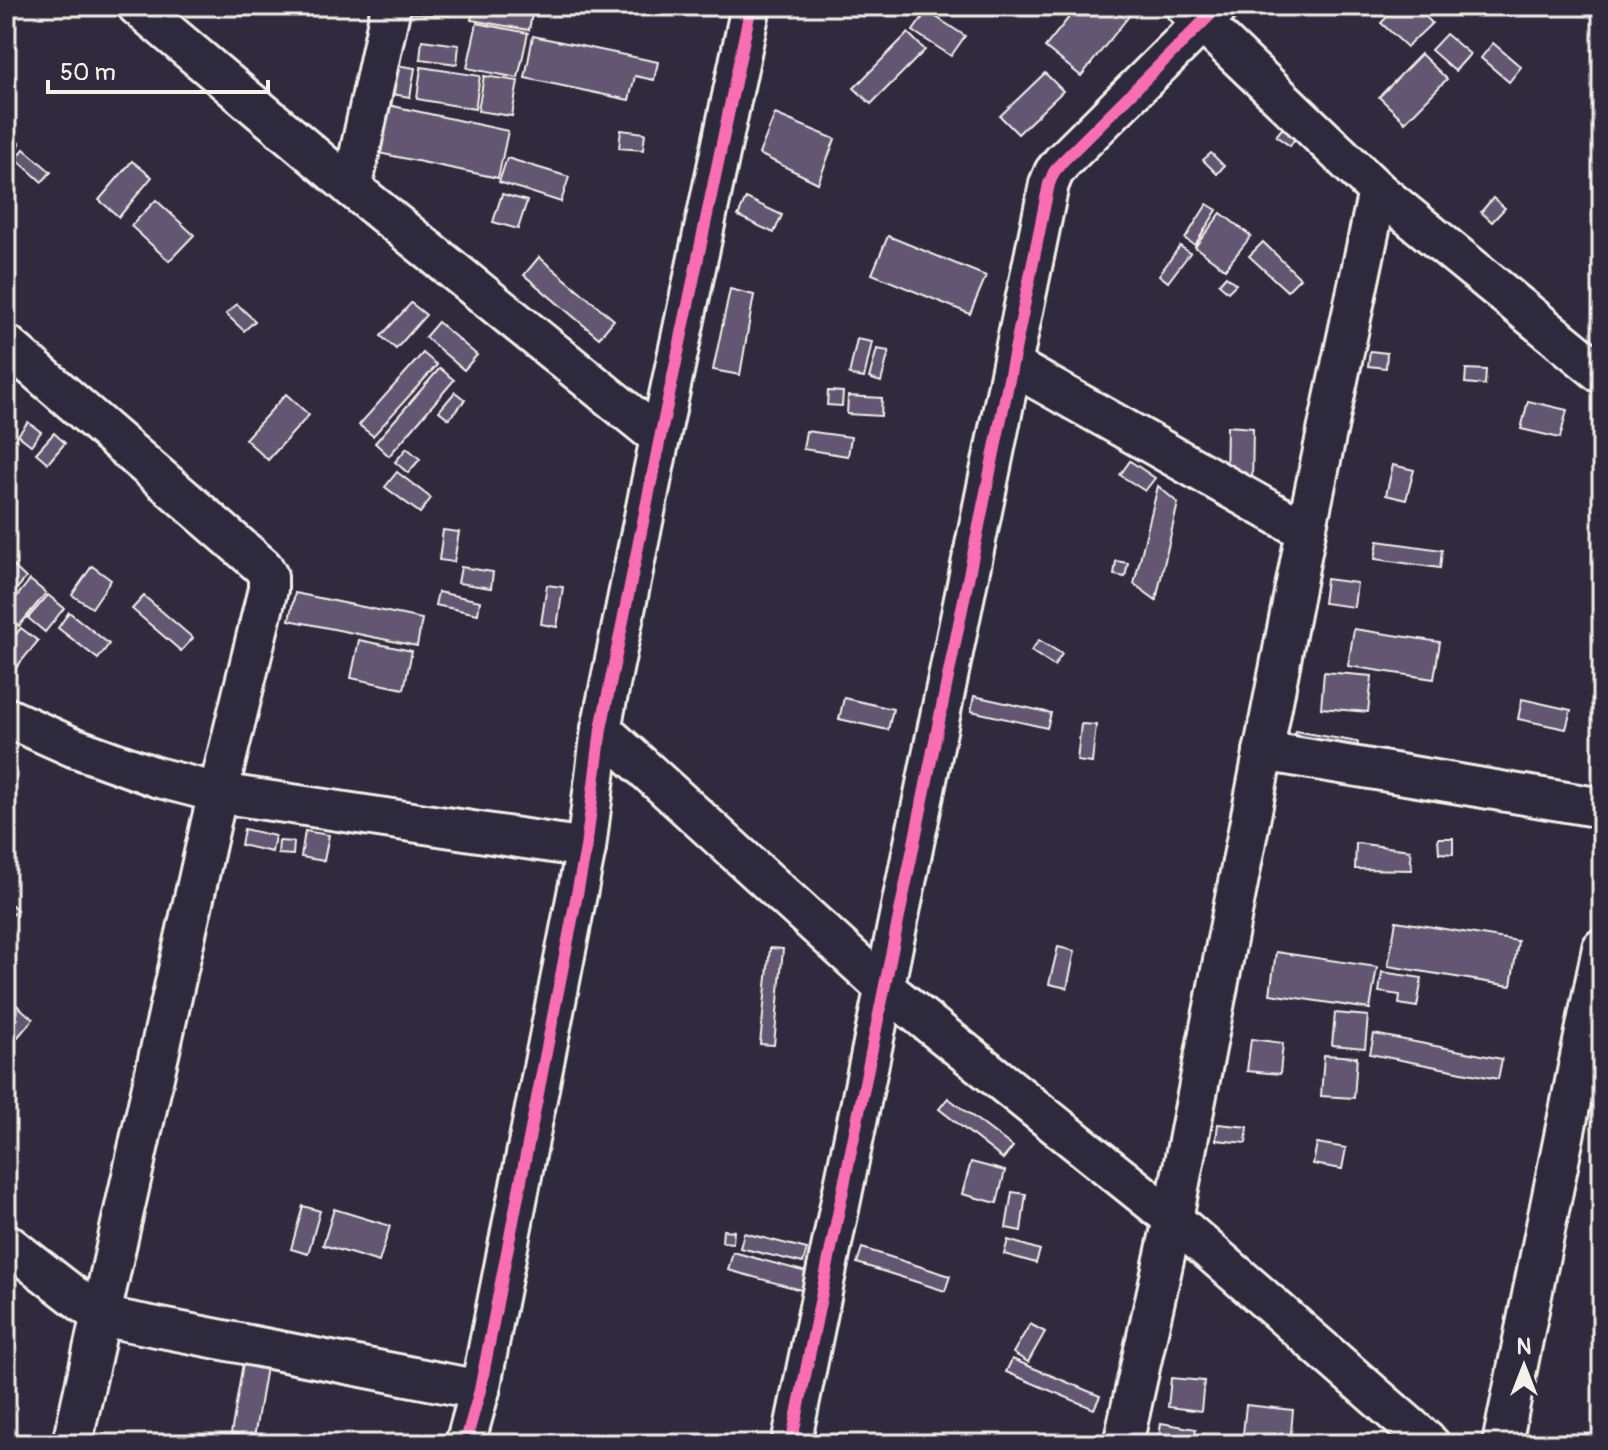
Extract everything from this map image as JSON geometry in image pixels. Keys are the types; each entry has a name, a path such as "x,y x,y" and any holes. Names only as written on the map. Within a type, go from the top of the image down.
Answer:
{"street":[{"path":"137,6 352,188 660,438"},
{"path":"352,188 391,6"},
{"path":"465,1444 480,1390 586,848 601,729 751,6"},
{"path":"791,1444 1054,172 1202,11 1378,191 1602,374"},
{"path":"1123,1444 1173,1219 1306,531 1378,191"},
{"path":"6,344 263,567 268,576 268,589 218,793 72,1444"},
{"path":"1013,366 1306,531"},
{"path":"6,717 73,747 156,777 218,793 586,848"},
{"path":"601,729 886,989 1173,1219 1430,1444"},
{"path":"1263,751 1602,808"},
{"path":"1502,1444 1602,948"},
{"path":"6,1243 100,1316 480,1390"}],"building":[{"path":"410,6 451,6 450,15 409,13"},
{"path":"474,6 532,14 529,30 471,20"},
{"path":"1078,6 1137,6 1081,76 1045,47"},
{"path":"1398,6 1415,6 1432,23 1407,47 1381,23"},
{"path":"927,11 965,36 951,56 913,31"},
{"path":"477,23 528,33 518,78 467,68"},
{"path":"908,33 925,50 871,104 854,88"},
{"path":"1446,34 1470,54 1455,71 1431,50"},
{"path":"533,36 658,62 654,80 635,76 629,100 525,78"},
{"path":"422,40 459,45 457,64 420,59"},
{"path":"1493,43 1521,67 1509,82 1481,58"},
{"path":"1421,54 1447,79 1405,122 1379,97"},
{"path":"384,63 415,68 410,97 380,92"},
{"path":"421,67 480,76 475,109 417,99"},
{"path":"1045,73 1063,91 1018,134 1000,116"},
{"path":"484,76 518,81 512,116 478,111"},
{"path":"379,103 508,131 498,178 369,151"},
{"path":"775,114 835,139 818,183 759,154"},
{"path":"1285,125 1298,134 1290,146 1276,136"},
{"path":"621,130 645,133 643,150 619,148"},
{"path":"6,133 20,144 11,155 6,152"},
{"path":"24,149 51,172 42,182 16,159"},
{"path":"1211,153 1224,166 1217,174 1203,160"},
{"path":"507,158 569,177 561,202 499,182"},
{"path":"132,161 152,177 119,217 99,200"},
{"path":"502,194 527,201 518,229 493,222"},
{"path":"746,198 782,215 774,233 738,216"},
{"path":"1493,198 1505,208 1492,222 1481,212"},
{"path":"156,200 194,235 169,261 131,226"},
{"path":"1207,204 1217,210 1195,245 1185,239"},
{"path":"1221,213 1251,236 1225,269 1195,247"},
{"path":"888,236 986,276 970,314 872,274"},
{"path":"1263,242 1300,278 1287,291 1249,256"},
{"path":"1180,246 1190,253 1168,282 1159,275"},
{"path":"539,257 614,320 599,338 524,275"},
{"path":"1226,276 1236,284 1228,292 1219,284"},
{"path":"730,289 754,295 740,375 713,370"},
{"path":"411,303 426,315 396,349 381,336"},
{"path":"237,304 255,321 244,331 226,314"},
{"path":"438,322 477,355 464,370 425,337"},
{"path":"857,339 872,342 864,378 849,375"},
{"path":"877,349 889,351 881,382 869,378"},
{"path":"1370,351 1387,353 1386,368 1368,366"},
{"path":"423,353 437,365 373,436 359,425"},
{"path":"440,368 454,380 389,456 375,443"},
{"path":"1466,369 1486,370 1485,385 1465,383"},
{"path":"828,391 843,392 842,406 827,405"},
{"path":"455,392 465,400 449,419 439,411"},
{"path":"286,394 309,415 268,460 245,439"},
{"path":"848,396 882,398 881,416 847,414"},
{"path":"1528,401 1567,410 1560,438 1521,429"},
{"path":"28,422 41,432 31,445 18,435"},
{"path":"1227,426 1253,428 1252,486 1226,483"},
{"path":"806,431 851,437 848,456 803,449"},
{"path":"54,433 65,443 48,463 36,453"},
{"path":"407,448 420,459 408,473 395,462"},
{"path":"1130,461 1155,478 1145,491 1120,475"},
{"path":"1393,465 1414,470 1406,500 1386,495"},
{"path":"397,472 431,498 420,513 385,487"},
{"path":"1158,486 1178,503 1156,600 1134,584"},
{"path":"443,530 459,532 454,562 439,560"},
{"path":"1378,541 1442,550 1440,568 1375,559"},
{"path":"6,559 26,578 14,592 6,585"},
{"path":"1116,561 1128,563 1125,577 1114,575"},
{"path":"92,566 111,580 92,608 72,595"},
{"path":"461,567 493,572 491,588 458,583"},
{"path":"1326,579 1357,583 1354,607 1323,603"},
{"path":"30,580 46,593 19,626 6,615 6,610"},
{"path":"547,585 563,587 557,627 541,624"},
{"path":"438,592 480,601 478,614 435,605"},
{"path":"295,593 422,619 417,646 289,620"},
{"path":"48,595 64,608 45,632 28,618"},
{"path":"144,596 193,638 181,651 132,609"},
{"path":"69,612 109,644 98,659 58,628"},
{"path":"21,628 38,641 6,680 6,646"},
{"path":"1354,629 1440,642 1434,679 1348,666"},
{"path":"359,640 412,651 404,689 351,678"},
{"path":"1039,640 1062,654 1054,666 1031,651"},
{"path":"1324,672 1372,676 1368,712 1321,708"},
{"path":"974,696 1051,713 1047,728 971,711"},
{"path":"844,698 893,709 888,730 839,719"},
{"path":"1522,699 1571,710 1566,729 1518,719"},
{"path":"1081,724 1096,725 1092,763 1077,761"},
{"path":"1295,731 1358,742 1355,760 1292,748"},
{"path":"244,829 275,836 272,852 241,845"},
{"path":"305,831 329,835 324,861 301,857"},
{"path":"1438,838 1453,838 1453,854 1439,853"},
{"path":"279,841 294,842 293,855 278,854"},
{"path":"1356,843 1410,850 1412,870 1355,869"},
{"path":"6,899 17,910 6,921"},
{"path":"1396,921 1518,941 1511,986 1388,966"},
{"path":"1058,947 1075,951 1067,988 1049,984"},
{"path":"770,948 783,949 774,1045 760,1044"},
{"path":"1276,952 1377,967 1370,1009 1270,994"},
{"path":"1382,972 1422,978 1417,1007 1399,1004 1400,995 1379,992"},
{"path":"6,996 33,1019 17,1038 6,1029"},
{"path":"1335,1013 1368,1016 1365,1048 1332,1045"},
{"path":"1374,1034 1502,1059 1498,1079 1370,1054"},
{"path":"1251,1039 1283,1043 1280,1074 1247,1071"},
{"path":"1324,1055 1357,1057 1354,1098 1321,1096"},
{"path":"948,1098 1013,1147 1003,1159 939,1109"},
{"path":"1218,1124 1248,1127 1246,1143 1216,1140"},
{"path":"1317,1143 1346,1148 1342,1169 1313,1164"},
{"path":"971,1162 1005,1171 997,1203 962,1194"},
{"path":"1012,1192 1026,1194 1021,1231 1006,1228"},
{"path":"303,1206 320,1211 308,1254 291,1249"},
{"path":"334,1209 390,1226 379,1262 323,1245"},
{"path":"723,1230 734,1231 733,1243 722,1242"},
{"path":"744,1233 807,1249 803,1263 740,1248"},
{"path":"1008,1240 1040,1250 1036,1263 1004,1254"},
{"path":"862,1248 950,1276 945,1291 857,1263"},
{"path":"733,1252 810,1273 805,1291 728,1270"},
{"path":"1030,1324 1045,1332 1028,1362 1013,1353"},
{"path":"1012,1359 1100,1396 1094,1409 1006,1372"},
{"path":"243,1363 266,1367 254,1438 231,1434"},
{"path":"1171,1378 1204,1381 1201,1411 1168,1407"},
{"path":"1246,1405 1293,1410 1290,1444 1242,1444"},
{"path":"1161,1423 1196,1429 1193,1444 1158,1444"}],"cycle path":[{"path":"465,1444 480,1390 586,848 601,729 751,6"},
{"path":"791,1444 1049,184 1062,162 1219,6"}]}
